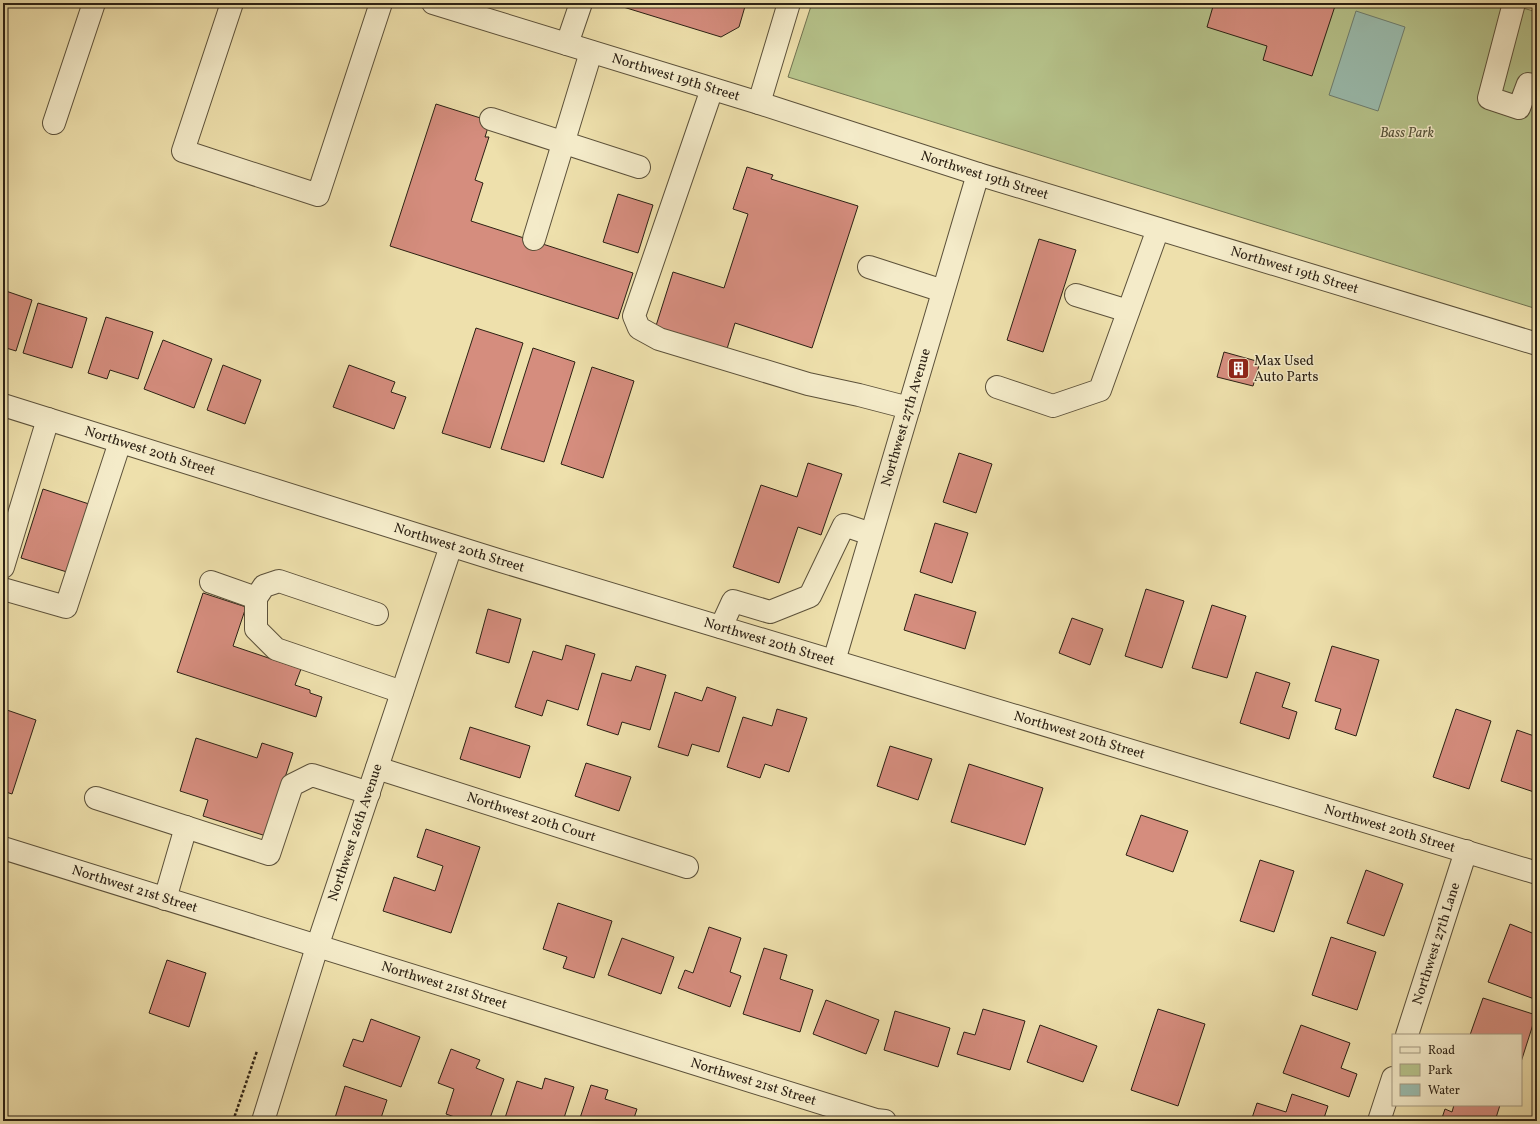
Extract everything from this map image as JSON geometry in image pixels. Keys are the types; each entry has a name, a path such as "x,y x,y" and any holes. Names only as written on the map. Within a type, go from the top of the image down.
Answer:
{"street":[{"path":"54,123 94,3"},
{"path":"232,3 183,151 318,195 381,3"},
{"name":"Northwest 19th Street","path":"433,3 712,89 978,174 1537,344"},
{"path":"567,44 581,3"},
{"path":"759,104 789,3"},
{"path":"1514,3 1489,98 1520,108 1528,84 1537,87"},
{"path":"534,239 591,52"},
{"path":"712,89 634,316 639,328 659,339 801,382 909,408"},
{"path":"491,119 564,141 639,167"},
{"name":"Northwest 27th Avenue","path":"834,661 978,174"},
{"path":"997,387 1054,406 1100,390 1158,229"},
{"path":"869,267 943,291"},
{"path":"1076,295 1128,311"},
{"name":"Northwest 20th Street","path":"3,404 451,546 1537,873"},
{"path":"3,567 48,419"},
{"path":"3,589 66,607 120,442"},
{"path":"721,627 733,601 770,612 810,596 844,526 871,534"},
{"name":"Northwest 26th Avenue","path":"263,1121 317,947 451,546"},
{"path":"377,614 279,581 264,586 256,598 256,629 276,649 402,692"},
{"path":"211,582 256,598"},
{"name":"Northwest 20th Court","path":"377,768 687,867"},
{"path":"96,798 269,854 292,785 312,775 369,793"},
{"path":"165,899 186,827"},
{"name":"Northwest 21st Street","path":"3,848 861,1116 885,1121"},
{"name":"Northwest 27th Lane","path":"1407,1034 1466,851"},
{"path":"1379,1121 1392,1081"}],"green space":[{"name":"Bass Park","path":"812,3 1505,3 1537,12 1537,309 788,77"}],"water":[{"path":"1356,11 1405,27 1378,111 1329,95"}],"building":[{"path":"621,3 746,3 739,27 721,37 620,6"},
{"path":"1214,3 1336,3 1312,76 1263,60 1267,46 1207,27"},
{"path":"436,104 490,121 485,137 489,137 475,180 483,183 471,221 633,273 618,319 390,246"},
{"path":"747,167 773,175 771,179 858,206 812,348 735,323 726,352 655,329 673,272 724,288 748,214 733,209"},
{"path":"618,194 653,205 638,253 603,242"},
{"path":"1039,239 1076,250 1043,352 1007,340"},
{"path":"3,290 32,300 16,351 3,347"},
{"path":"38,303 87,318 72,368 23,353"},
{"path":"106,317 153,332 138,379 110,370 107,379 88,373"},
{"path":"476,328 523,343 490,448 442,433"},
{"path":"163,340 212,359 194,408 144,389"},
{"path":"533,348 575,362 544,462 501,449"},
{"name":"Max Used Auto Parts","path":"1224,352 1260,362 1253,386 1217,377"},
{"path":"223,365 261,380 245,424 207,410"},
{"path":"349,365 395,382 391,392 406,397 394,429 333,407"},
{"path":"592,367 634,381 603,478 561,464"},
{"path":"959,453 992,464 976,513 943,502"},
{"path":"808,463 842,474 821,535 798,527 779,583 733,567 761,485 797,497"},
{"path":"43,489 89,504 67,572 21,558"},
{"path":"935,523 968,533 952,583 920,572"},
{"path":"1146,589 1184,601 1162,668 1125,656"},
{"path":"203,593 246,607 233,646 301,669 295,685 310,690 310,693 322,697 316,717 177,672"},
{"path":"915,594 976,612 965,649 904,630"},
{"path":"1212,605 1246,616 1227,678 1192,668"},
{"path":"488,609 521,619 509,663 476,653"},
{"path":"1072,618 1103,629 1090,665 1059,653"},
{"path":"566,645 595,654 578,710 547,700 542,716 515,707 533,651 562,660"},
{"path":"1332,646 1379,660 1356,736 1335,729 1341,709 1315,701"},
{"path":"636,666 666,675 650,730 622,722 618,735 587,725 602,673 631,681"},
{"path":"1256,672 1290,683 1282,707 1297,712 1289,739 1240,723"},
{"path":"707,687 736,697 719,752 692,744 688,756 658,747 675,692 702,701"},
{"path":"4,709 36,720 12,794 3,791"},
{"path":"777,709 807,718 789,772 765,764 760,778 727,767 743,717 772,726"},
{"path":"1456,709 1491,721 1469,789 1433,777"},
{"path":"470,727 530,746 520,778 460,759"},
{"path":"1517,730 1537,737 1537,793 1501,781"},
{"path":"196,738 257,758 262,743 293,753 266,836 203,816 208,800 180,791"},
{"path":"890,746 932,759 918,800 877,786"},
{"path":"586,763 631,777 619,811 575,796"},
{"path":"969,764 1043,788 1025,845 951,822"},
{"path":"1141,815 1188,831 1173,872 1126,855"},
{"path":"426,829 480,847 451,933 383,911 394,877 435,891 443,866 417,857"},
{"path":"1260,860 1294,871 1274,932 1240,921"},
{"path":"1366,870 1403,884 1384,936 1347,923"},
{"path":"558,903 612,921 594,978 563,968 567,957 543,949"},
{"path":"1510,924 1537,935 1537,1000 1488,982"},
{"path":"709,927 741,938 730,972 741,976 730,1007 678,988 685,970 693,973"},
{"path":"1331,937 1376,952 1357,1010 1312,995"},
{"path":"622,938 674,957 661,994 608,975"},
{"path":"764,948 787,955 780,979 813,990 800,1032 743,1014"},
{"path":"167,960 206,973 189,1027 149,1013"},
{"path":"1483,998 1536,1015 1522,1059 1522,1034 1470,1034"},
{"path":"826,1000 879,1020 866,1054 813,1034"},
{"path":"983,1009 1025,1021 1010,1070 957,1054 964,1032 975,1035"},
{"path":"1158,1009 1205,1024 1178,1106 1131,1090"},
{"path":"895,1011 950,1028 938,1067 884,1050"},
{"path":"371,1019 420,1037 401,1087 343,1066 353,1039 363,1042"},
{"path":"1040,1025 1097,1046 1083,1082 1027,1062"},
{"path":"1301,1025 1350,1043 1341,1068 1357,1074 1349,1097 1283,1073"},
{"path":"451,1049 480,1060 476,1068 504,1079 489,1121 466,1121 446,1114 454,1089 438,1083"},
{"path":"545,1078 574,1087 563,1121 504,1121 517,1081 542,1089"},
{"path":"591,1085 608,1090 605,1099 637,1109 633,1121 579,1121"},
{"path":"345,1086 387,1100 380,1121 334,1121"},
{"path":"1292,1094 1328,1106 1323,1121 1251,1121 1257,1103 1286,1112"},
{"path":"1454,1106 1500,1106 1495,1121 1441,1121 1445,1109 1452,1112"}],"place":[{"name":"Max Used Auto Parts","path":"1239,369"}]}
